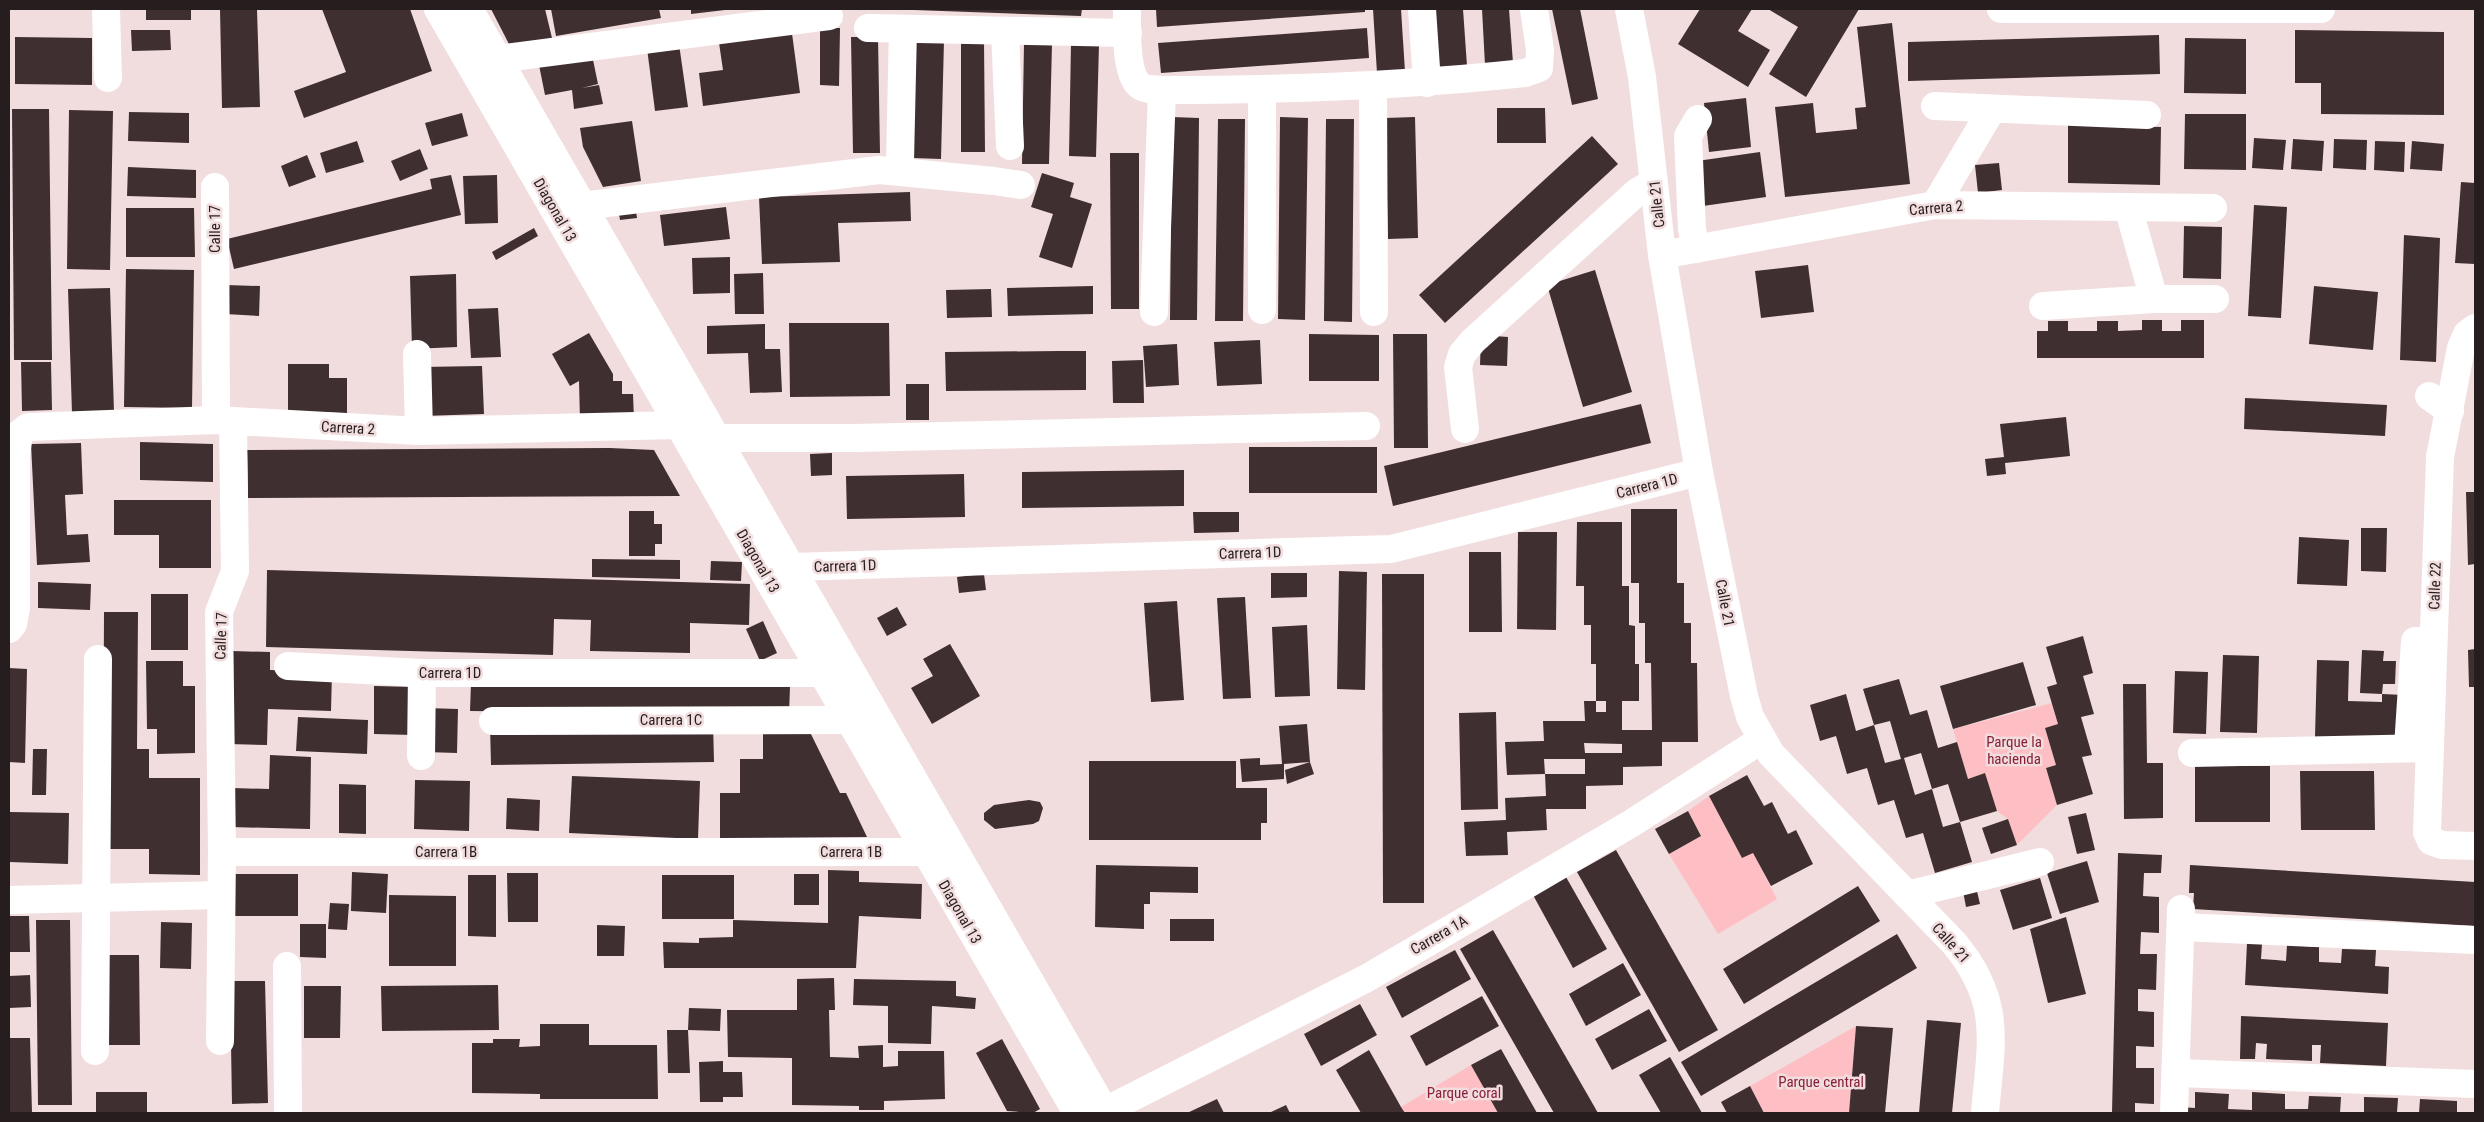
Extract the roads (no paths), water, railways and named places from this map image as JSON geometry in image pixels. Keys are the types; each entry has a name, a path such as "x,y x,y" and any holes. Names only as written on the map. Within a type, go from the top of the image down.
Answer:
{"street":[{"path":"106,9 108,78"},
{"name":"Diagonal 13","path":"438,9 1077,1113"},
{"name":"Diagonal 13","path":"469,9 1106,1112"},
{"path":"1422,9 1427,83"},
{"path":"868,28 1006,31 1127,21 1131,68 1139,84 1150,89 1162,90 1262,90 1427,83 1525,74 1539,68 1540,50 1534,9"},
{"name":"Calle 21","path":"1629,9 1642,77 1662,255 1699,472 1744,696 1750,717 1761,740 1785,769 1964,955 1982,984 1990,1010 1992,1035 1985,1113"},
{"path":"2001,9 2321,9"},
{"path":"498,59 829,16"},
{"path":"900,161 902,29"},
{"path":"1006,31 1010,146"},
{"path":"1373,86 1374,312"},
{"path":"1154,312 1162,90"},
{"path":"1262,90 1262,310"},
{"path":"1935,106 2147,115"},
{"path":"1935,204 1992,109"},
{"path":"1696,249 1692,229 1688,136 1698,118"},
{"path":"582,206 879,170 994,180 1021,185"},
{"path":"1465,428 1458,368 1462,354 1473,341 1637,192 1654,182"},
{"name":"Calle 17","path":"215,187 225,421 235,571 219,612 222,852"},
{"name":"Carrera 2","path":"1662,255 1935,204 2213,208"},
{"path":"2128,207 2154,299"},
{"path":"2043,306 2154,299 2215,299"},
{"name":"Calle 22","path":"2419,747 2415,641 2433,642 2440,458 2439,404 2461,348 2471,331"},
{"path":"417,354 419,431"},
{"name":"Carrera 2","path":"9,629 13,624 16,608 16,455 19,434 28,427 225,421 419,431 679,425"},
{"path":"716,438 855,438 1366,426"},
{"name":"Carrera 1D","path":"791,567 1391,549 1699,472"},
{"path":"95,1051 98,659"},
{"name":"Carrera 1D","path":"288,666 422,673 822,673"},
{"path":"421,756 422,673"},
{"name":"Carrera 1C","path":"493,721 850,720"},
{"name":"Carrera 1A","path":"1106,1112 1367,978 1632,823 1761,740"},
{"path":"2192,753 2419,747 2427,832 2431,841 2442,845 2475,846"},
{"path":"220,1041 222,852"},
{"name":"Carrera 1B","path":"222,852 926,852"},
{"path":"1907,895 1954,885 2040,862"},
{"path":"9,900 221,895"},
{"path":"2174,1113 2177,1073 2181,917 2475,940"},
{"path":"287,966 288,1113"},
{"path":"2177,1073 2475,1084"}],"park label":[{"name":"Parque la hacienda","path":"2014,750"},
{"name":"Parque central","path":"1821,1082"},
{"name":"Parque coral","path":"1464,1093"}]}
